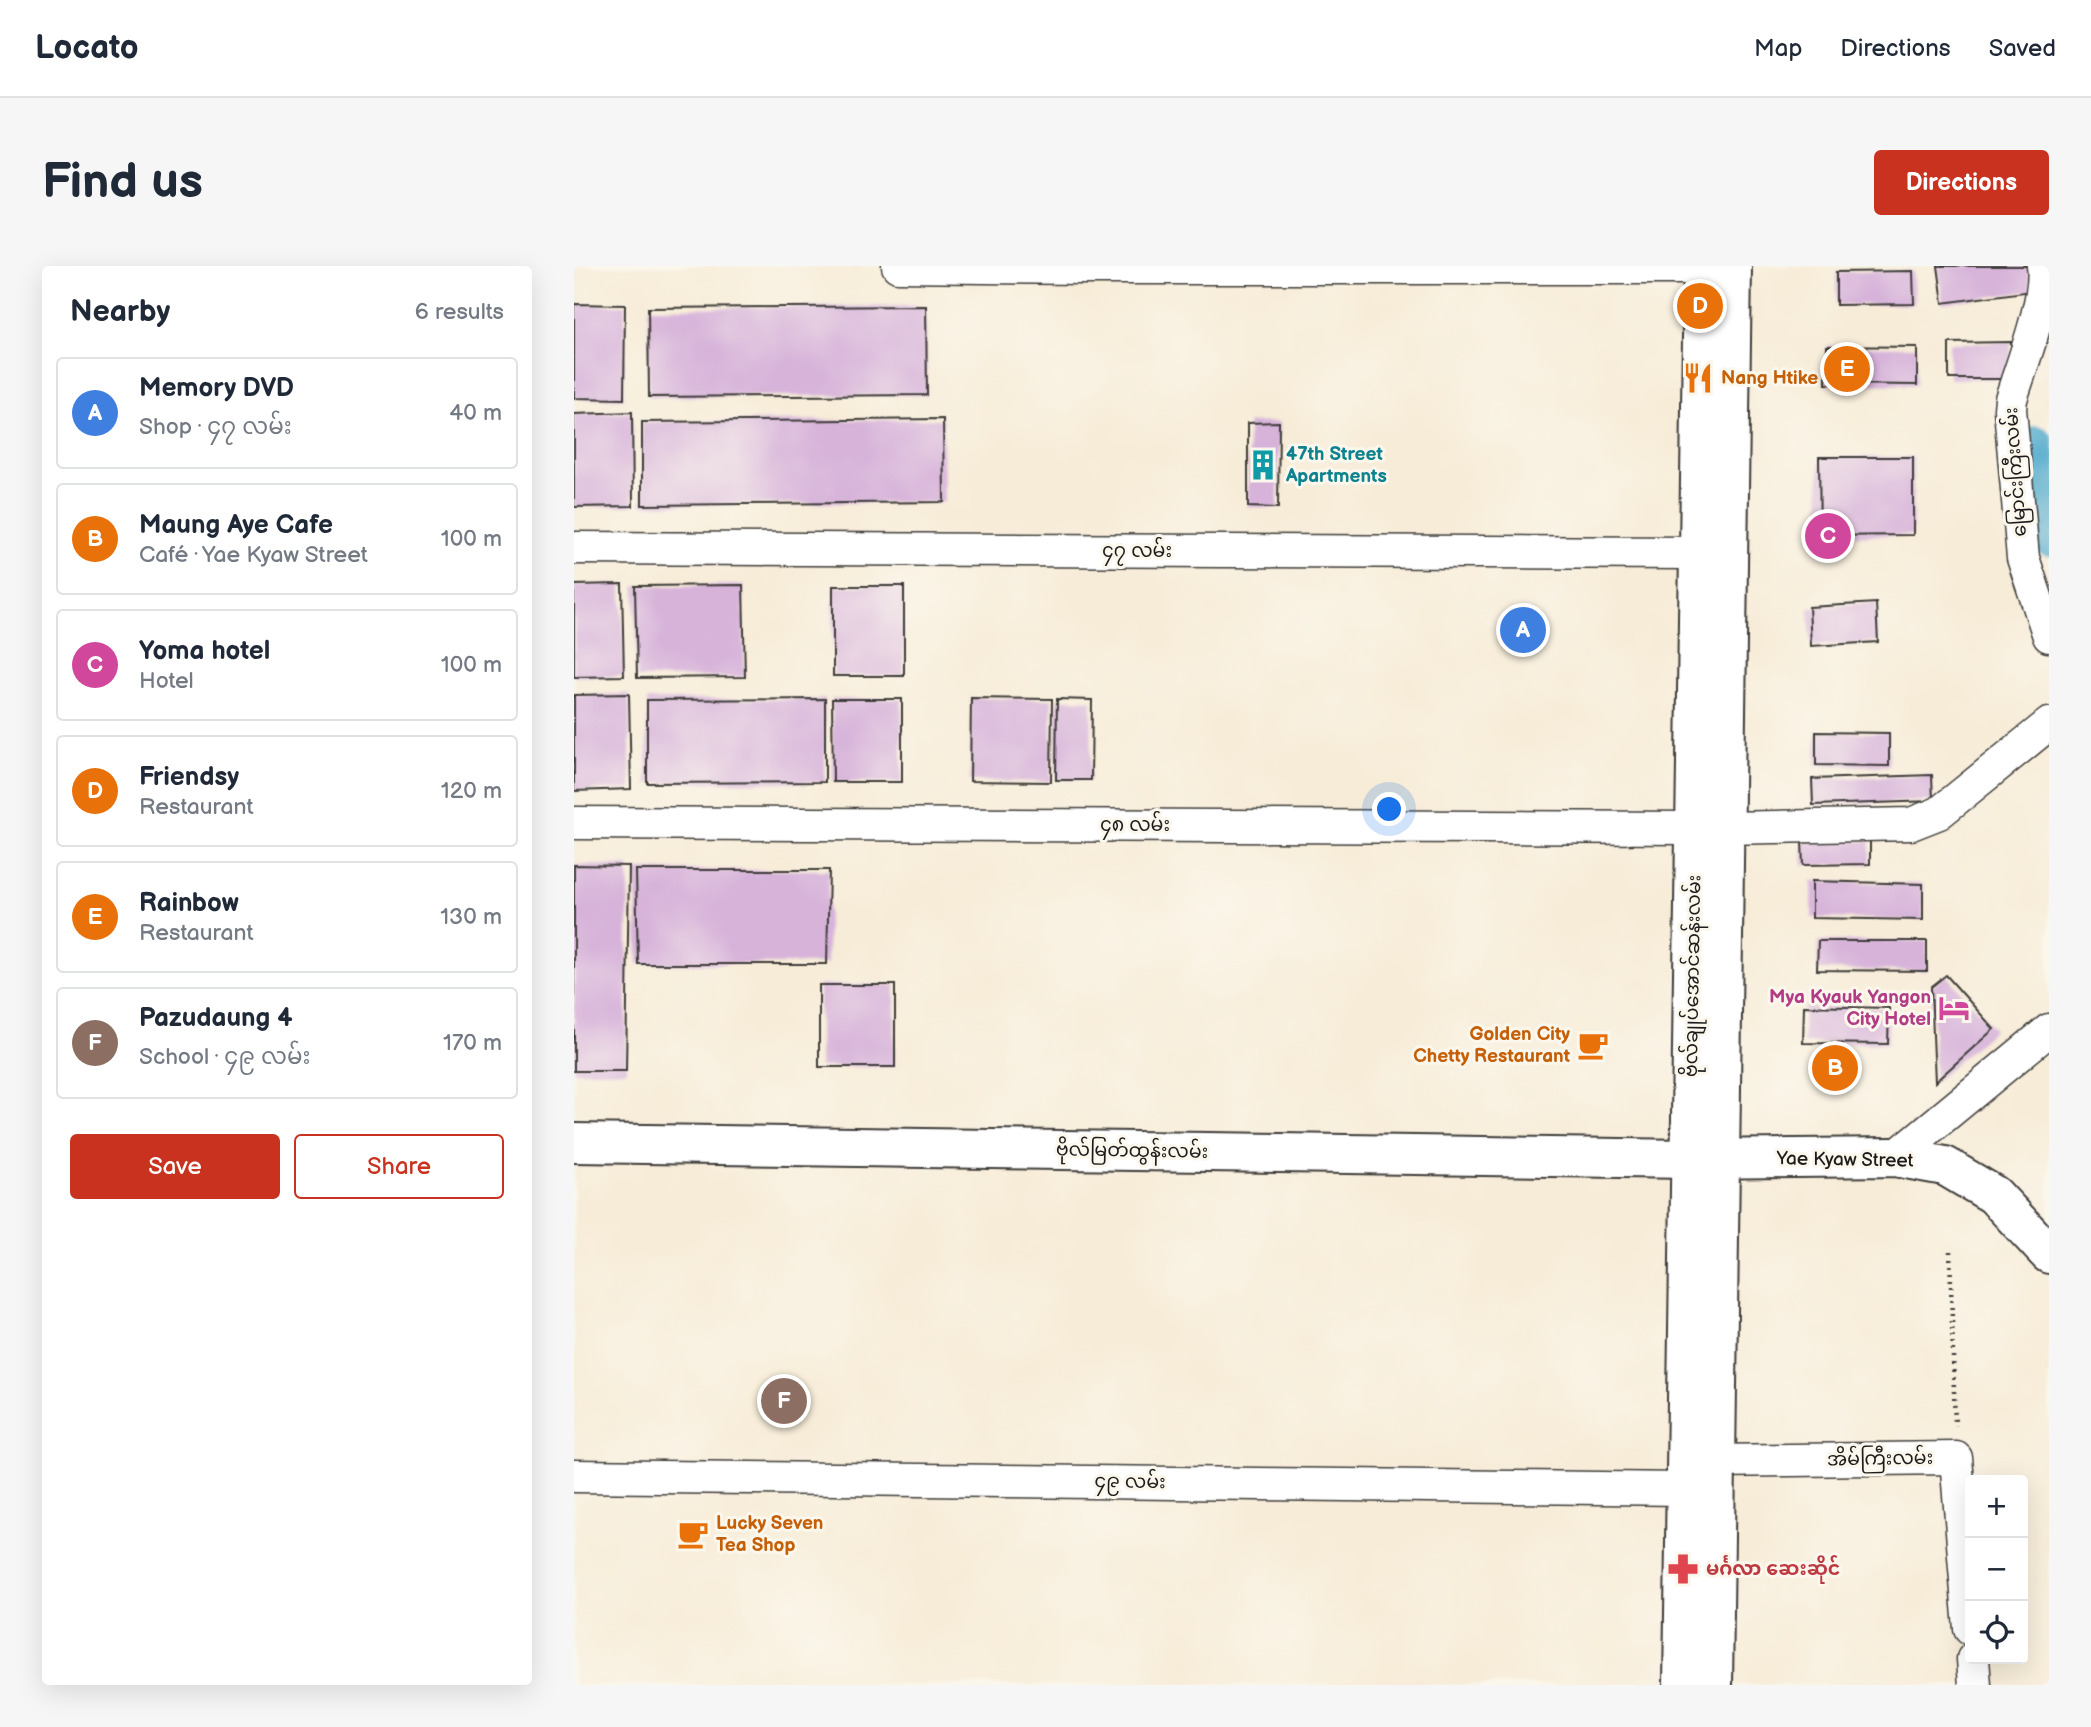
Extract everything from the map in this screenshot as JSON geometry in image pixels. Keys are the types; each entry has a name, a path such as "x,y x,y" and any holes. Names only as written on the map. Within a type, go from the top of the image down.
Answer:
{"main road":[{"name":"ဗိုလ်ချုပ်အောင်ဆန်းလမ်း","path":"1710,828 1699,553 1713,267"},
{"name":"ဗိုလ်ချုပ်အောင်ဆန်းလမ်း","path":"1683,1685 1686,1489 1705,1159 1713,267"},
{"name":"ဗိုလ်မြတ်ထွန်းလမ်း","path":"574,1143 1705,1159"},
{"name":"Yae Kyaw Street","path":"1705,1159 1895,1157 1945,1166 1994,1195 2049,1254"},
{"name":"ဗိုလ်ချုပ်အောင်ဆန်းလမ်း","path":"1705,1159 1716,1461 1713,1685"}],"street":[{"path":"898,266 1713,267"},
{"name":"မြောင်းကြီးလမ်း","path":"2043,266 2040,302 2010,409 2023,558 2049,636"},
{"name":"၄၇ လမ်း","path":"574,548 1699,553"},
{"name":"၄၈ လမ်း","path":"574,823 1710,828 1911,824 1938,813 2049,724"},
{"path":"1895,1157 2049,1030"},
{"name":"အိမ်ကြီးလမ်း","path":"1716,1461 1956,1458 1968,1601"},
{"name":"၄၉ လမ်း","path":"574,1476 1686,1489"},
{"path":"1973,1664 1975,1685"}],"path":[{"path":"1951,1251 1956,1458"}],"building":[{"path":"1938,266 2028,266 2032,291 1943,303"},
{"path":"1913,271 1914,304 1836,305 1836,272"},
{"path":"574,304 625,305 624,399 574,398"},
{"path":"926,306 927,395 649,397 648,308"},
{"path":"2011,342 2011,379 1949,379 1949,343"},
{"path":"1827,346 1917,347 1917,385 1826,384"},
{"path":"632,412 633,506 574,507 574,414"},
{"path":"943,419 944,502 642,505 642,422"},
{"name":"47th Street Apartments","path":"1279,422 1278,508 1248,507 1248,423"},
{"path":"1819,457 1913,457 1913,535 1820,536"},
{"path":"622,584 624,676 574,677 574,585"},
{"path":"743,585 745,677 637,678 635,586"},
{"path":"833,586 904,586 904,676 833,676"},
{"path":"1876,603 1878,642 1811,646 1809,607"},
{"path":"629,694 631,789 574,791 574,695"},
{"path":"971,698 1052,699 1051,782 970,781"},
{"path":"825,699 825,782 647,783 647,700"},
{"path":"832,699 902,699 902,782 833,782"},
{"path":"1057,699 1092,700 1091,780 1056,780"},
{"path":"1816,732 1889,733 1889,766 1816,765"},
{"path":"1932,775 1933,801 1813,805 1812,779"},
{"path":"1802,841 1870,841 1870,864 1803,865"},
{"path":"574,865 629,866 626,1071 574,1071"},
{"path":"636,870 829,870 827,964 638,964"},
{"path":"1812,881 1923,884 1923,920 1812,918"},
{"path":"1818,941 1927,941 1927,971 1817,970"},
{"name":"Mya Kyauk Yangon City Hotel","path":"1946,975 1994,1029 1935,1082 1931,987"},
{"path":"819,985 895,985 895,1067 819,1067"},
{"path":"1804,1006 1889,1008 1888,1044 1803,1043"}],"waterway":[{"path":"2036,443 2049,539"}],"place":[{"name":"Friendsy","path":"1700,306"},
{"name":"Rainbow","path":"1847,369"},
{"name":"Nang Htike","path":"1698,378"},
{"name":"47th Street Apartments","path":"1263,465"},
{"name":"Yoma hotel","path":"1828,536"},
{"name":"Memory DVD","path":"1523,630"},
{"name":"Mya Kyauk Yangon City Hotel","path":"1954,1008"},
{"name":"Golden City Chetty Restaurant","path":"1593,1045"},
{"name":"Maung Aye Cafe","path":"1835,1068"},
{"name":"Pazudaung 4","path":"784,1401"},
{"name":"Lucky Seven Tea Shop","path":"693,1534"},
{"name":"မင်္ဂလာ ဆေးဆိုင်","path":"1683,1569"}]}
